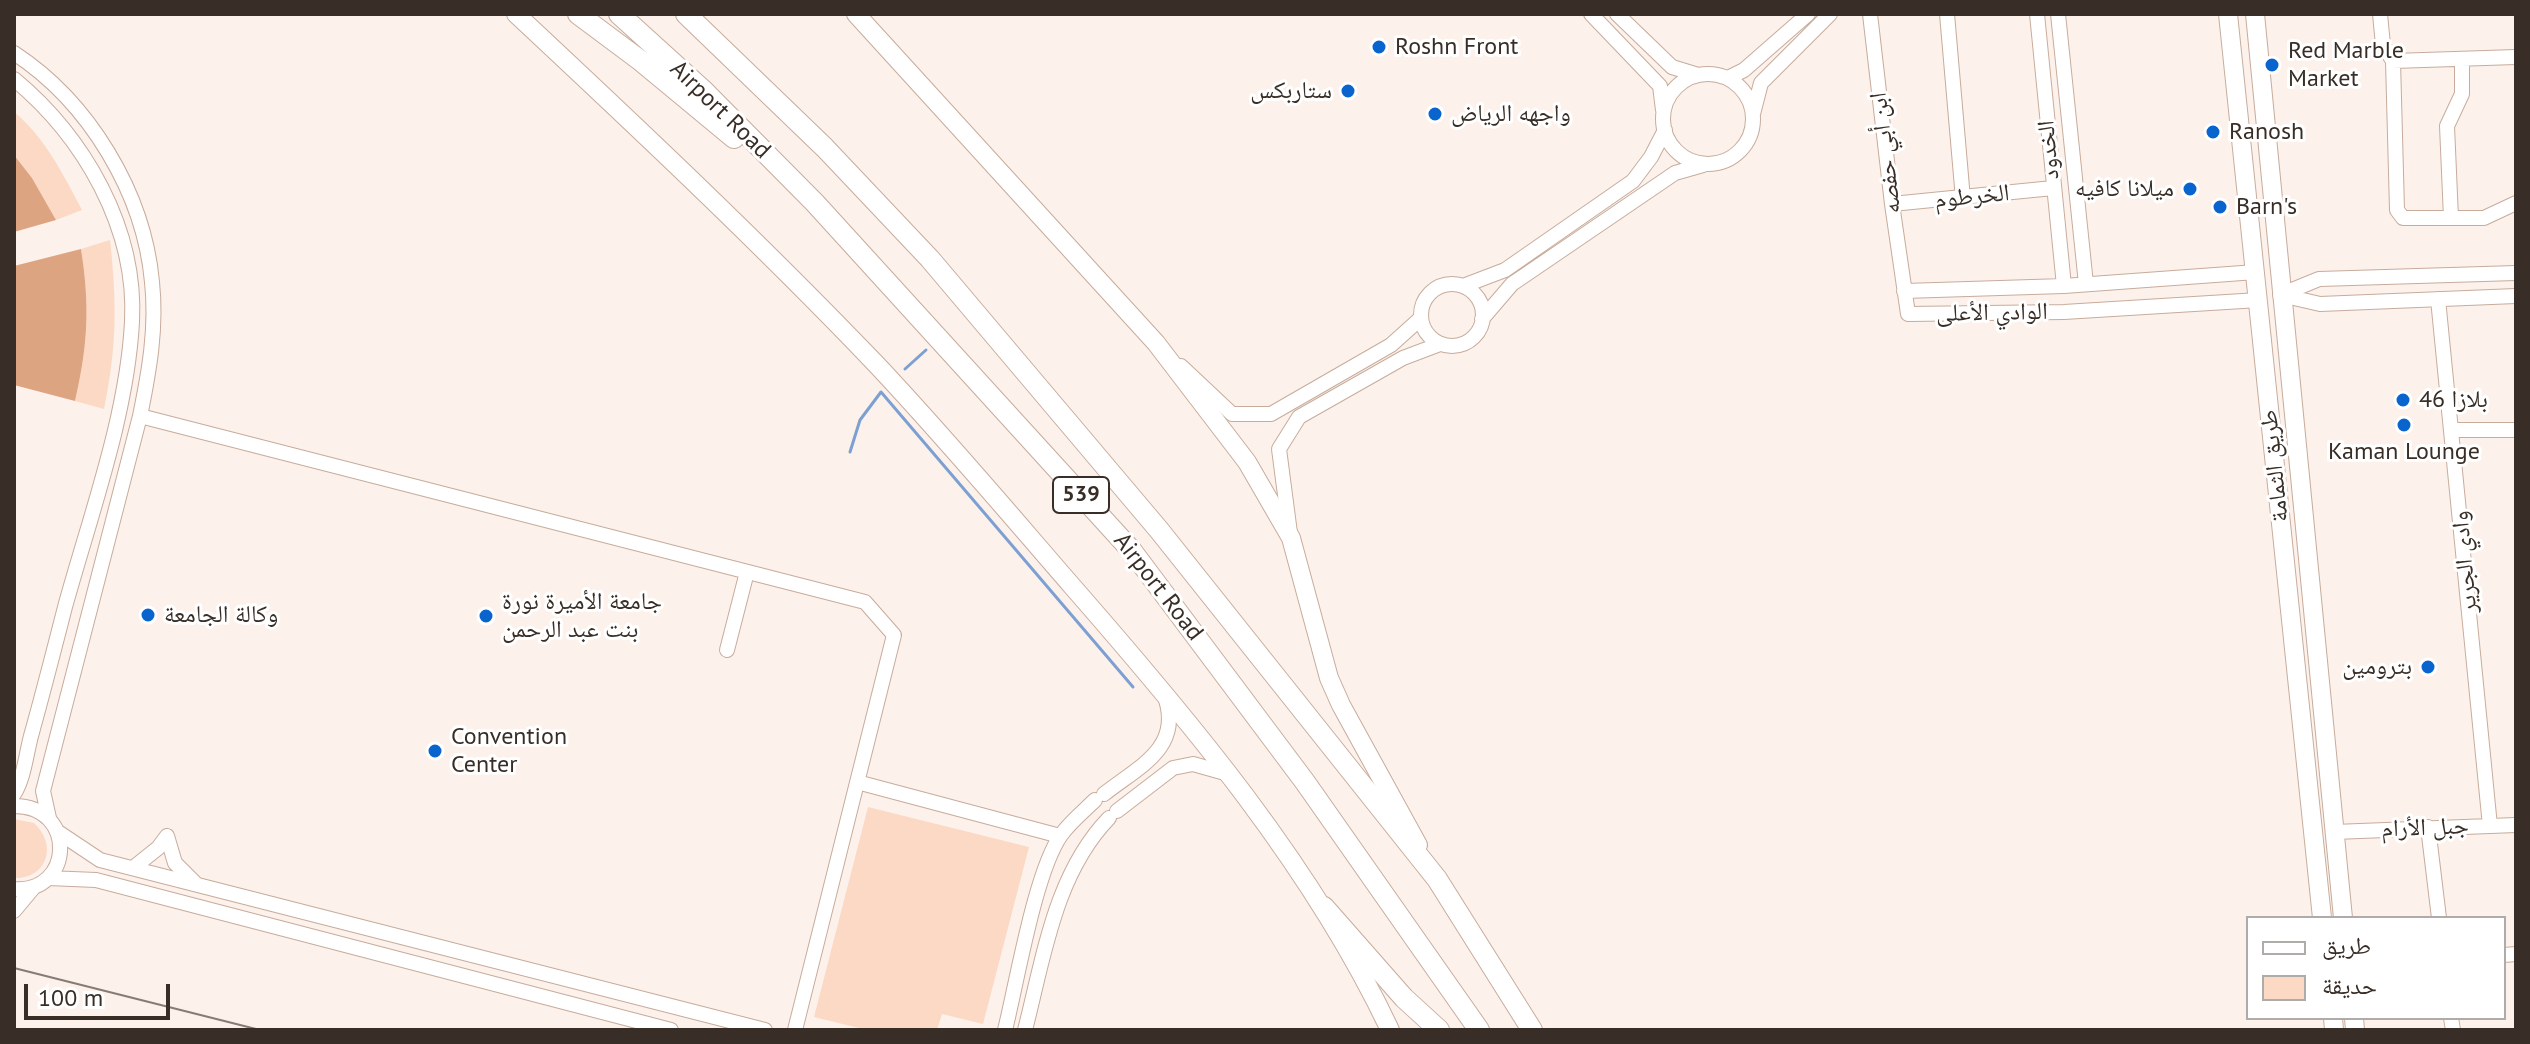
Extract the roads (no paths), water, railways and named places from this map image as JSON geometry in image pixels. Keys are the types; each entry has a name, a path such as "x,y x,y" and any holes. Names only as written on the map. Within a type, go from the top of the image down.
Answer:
{"highway":[{"path":"578,14 641,61 822,211"},
{"name":"Airport Road","path":"619,14 705,92 822,211 1132,551 1305,782 1479,1030"},
{"name":"Airport Road","path":"686,14 825,148 930,259 1159,530 1437,879 1532,1030"},
{"path":"1132,551 1159,530"},
{"path":"1324,907 1404,998 1439,1030"}],"main road":[{"path":"516,14 689,175 874,362 940,433 1164,691 1324,907 1390,1030"},
{"path":"856,14 1156,343 1247,462 1291,538 1329,678 1437,879"},
{"name":"طريق الثمامة","path":"2228,14 2322,916"},
{"name":"طريق الثمامة","path":"2255,14 2343,916"}],"street":[{"path":"1591,14 1660,86 1664,122 1680,154 1708,164"},
{"path":"1617,14 1672,67 1698,75 1728,78 1744,70 1808,14"},
{"path":"1291,538 1279,449 1299,417 1403,358 1440,344 1460,345 1469,341 1476,334 1482,319 1512,284 1675,173 1736,154 1746,143 1761,83 1830,14"},
{"name":"ابن أبي حفصه","path":"1870,14 1904,291"},
{"path":"1947,14 1963,199"},
{"name":"الخدود","path":"2037,14 2064,286"},
{"name":"الخدود","path":"2058,14 2086,284"},
{"path":"2380,14 2383,45 2393,61 2397,210 2410,220 2484,218 2516,203"},
{"path":"14,53 48,80 100,140 118,168 146,247 152,282 150,367 140,416 43,791 49,818 58,832 100,860 765,1030"},
{"path":"2393,61 2516,57"},
{"path":"2451,218 2447,126 2462,94 2462,59"},
{"path":"1440,344 1425,331 1421,318 1424,301 1431,293 1449,284 1463,286 1505,270 1633,181 1651,157 1675,89 1698,75"},
{"path":"1728,78 1749,99 1753,114"},
{"path":"14,79 64,125 98,178 123,249 133,320 129,358 105,463 14,794"},
{"name":"الخرطوم","path":"1892,204 2053,188"},
{"name":"الوادي الأعلى","path":"2256,272 2064,286 1904,291 1908,314 2064,312 2259,300"},
{"path":"2280,295 2319,279 2516,273"},
{"path":"1463,286 1476,296 1482,319"},
{"path":"2280,295 2320,304 2516,296"},
{"name":"وادي الجرير","path":"2438,299 2490,826"},
{"path":"1156,343 1232,414 1271,414 1391,345 1421,318"},
{"path":"140,416 865,602 894,635 795,1030"},
{"path":"2452,430 2516,430"},
{"path":"727,650 747,572"},
{"path":"1005,1030 1040,889 1060,836 1100,797 1154,754 1168,737 1173,721 1164,691"},
{"path":"1025,1030 1069,872 1086,842 1113,815 1173,768 1193,764 1225,773"},
{"path":"857,782 1060,836"},
{"path":"14,806 28,806 49,818"},
{"name":"جبل الأرام","path":"2334,832 2516,825"},
{"path":"2428,827 2439,916"},
{"path":"14,911 34,887 48,878 60,857 58,832"},
{"path":"133,868 158,848 167,836 175,863 196,884"},
{"path":"48,878 96,880 671,1030"},
{"path":"14,889 34,887"}],"waterway":[{"path":"905,369 926,350"},
{"path":"850,452 860,420 881,392 1133,687"}],"tram line":[{"path":"14,968 260,1030"}],"place":[{"name":"Roshn Front","path":"1379,47"},
{"name":"Red Marble Market","path":"2272,65"},
{"name":"ستاربكس","path":"1348,91"},
{"name":"واجهه الرياض","path":"1435,114"},
{"name":"Ranosh","path":"2213,132"},
{"name":"ميلانا كافيه","path":"2190,189"},
{"name":"Barn's","path":"2220,207"},
{"name":"بلازا 46","path":"2403,400"},
{"name":"Kaman Lounge","path":"2404,425"},
{"name":"وكالة الجامعة","path":"148,615"},
{"name":"جامعة الأميرة نورة بنت عبد الرحمن","path":"486,616"},
{"name":"بترومين","path":"2428,667"},
{"name":"Convention Center","path":"435,751"}]}
